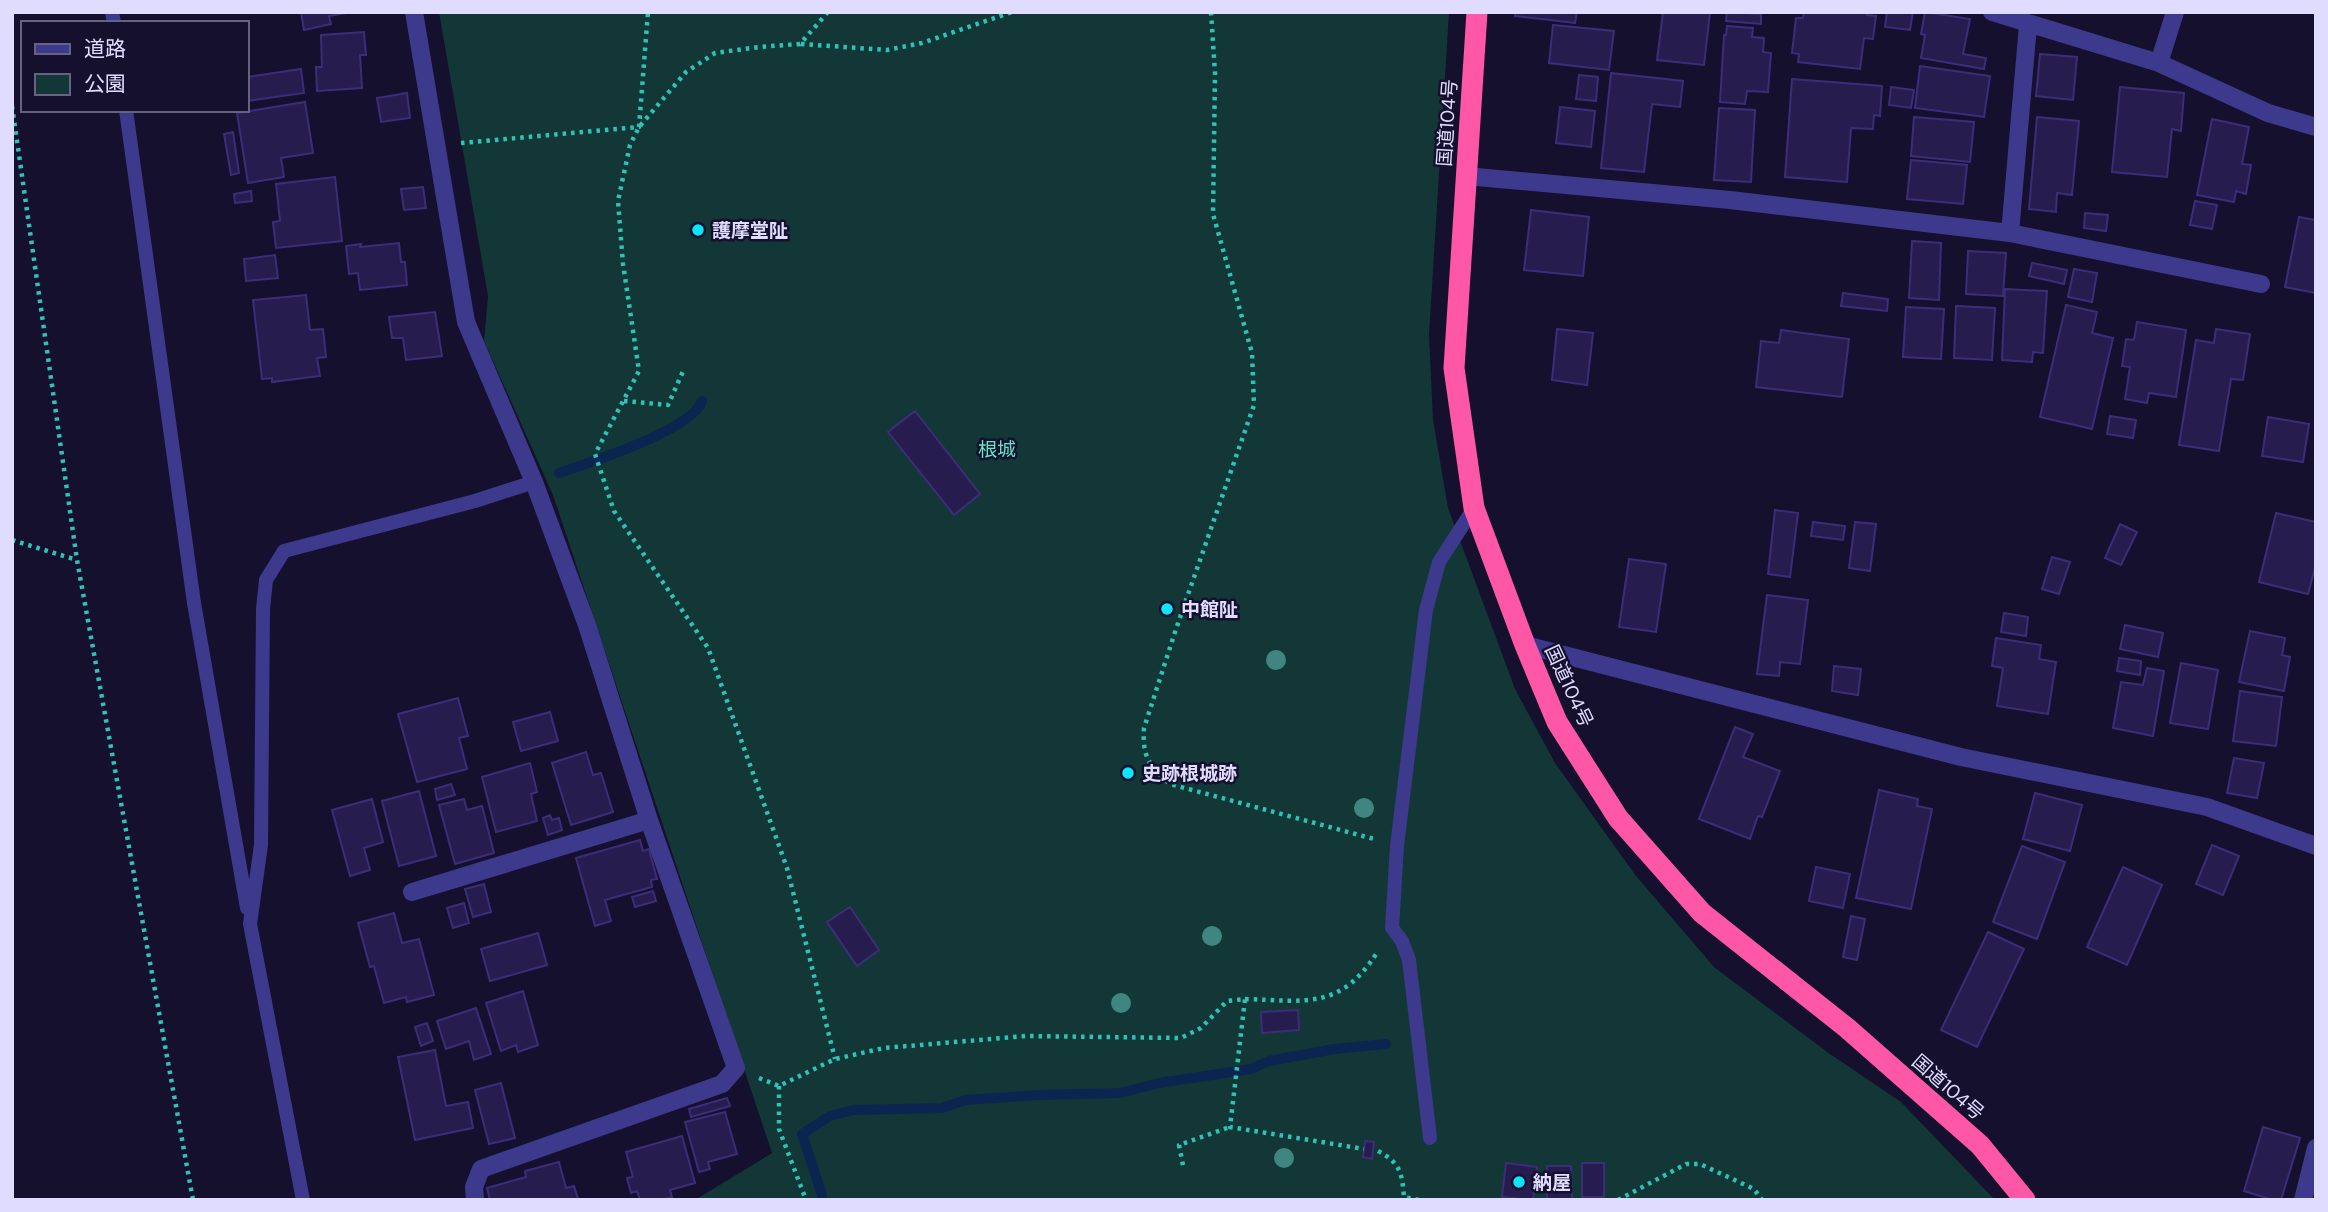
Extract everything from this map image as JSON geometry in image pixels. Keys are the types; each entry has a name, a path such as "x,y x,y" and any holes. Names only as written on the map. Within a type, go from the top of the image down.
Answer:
{"highway":[{"name":"国道104号","path":"1477,12 1454,368 1474,508 1525,645 1558,722 1618,818 1702,913 1847,1028 1980,1145 2025,1200"}],"street":[{"path":"414,12 466,322 534,482 587,625 649,820 736,1068 723,1084 481,1169 474,1186 475,1200"},
{"path":"1992,12 2159,63 2268,113 2316,127"},
{"path":"2159,63 2175,12"},
{"path":"2010,233 2028,25"},
{"path":"1466,176 1730,200 2010,233 2261,284"},
{"path":"1525,645 1961,757 2207,807 2316,846"},
{"path":"412,892 649,820"},
{"path":"2303,1200 2316,1147"}],"lane":[{"path":"126,112 194,603 250,925 303,1200"},
{"path":"250,925 261,845 263,610 266,580 284,551 475,501 534,482"},
{"path":"1430,1138 1409,960 1402,941 1392,928 1397,846 1426,610 1439,562 1474,508"}],"path":[{"path":"639,127 649,12"},
{"path":"800,44 828,12"},
{"path":"835,1059 787,869 709,648 614,511 595,454 639,371 635,331 622,264 618,201 630,145 639,127 686,72 716,53 800,44 887,50 922,43 1012,12"},
{"path":"1211,12 1215,73 1213,214 1252,353 1254,405 1175,629 1144,728 1143,746 1152,768 1170,784 1397,846"},
{"path":"12,106 77,560 193,1200"},
{"path":"436,146 639,127"},
{"path":"624,401 668,405 684,369"},
{"path":"12,540 77,560"},
{"path":"736,1068 779,1086 835,1059 884,1048 1014,1037 1181,1038 1201,1028 1227,1001 1328,998 1353,984 1369,966 1392,928"},
{"path":"1230,1127 1245,999"},
{"path":"779,1086 779,1129 806,1200"},
{"path":"1183,1165 1179,1145 1230,1127 1364,1149"},
{"path":"1378,1151 1392,1158 1402,1174 1404,1198 1419,1200"},
{"path":"1618,1200 1686,1164 1700,1164 1754,1189 1762,1200"}],"green space":[{"name":"根城","path":"439,12 1449,12 1429,335 1433,420 1448,508 1515,689 1555,763 1636,876 1714,967 1830,1054 1901,1102 1995,1200 695,1200 772,1153 553,495 484,341 488,296"}],"building":[{"path":"301,12 347,13 329,16 331,24 304,30"},
{"path":"1515,12 1577,12 1575,23 1515,16"},
{"path":"1663,12 1710,12 1704,65 1657,60"},
{"path":"1727,12 1761,14 1761,24 1726,21"},
{"path":"1804,12 1868,12 1867,15 1876,16 1873,39 1864,38 1860,69 1798,62 1799,54 1792,53 1796,18 1803,18"},
{"path":"1887,12 1913,12 1910,30 1885,27"},
{"path":"1925,12 1970,19 1963,54 1986,58 1984,69 1921,58"},
{"path":"1553,25 1614,31 1609,70 1549,63"},
{"path":"1727,26 1753,28 1752,37 1764,38 1763,52 1771,53 1768,92 1747,91 1745,104 1720,102 1724,35"},
{"path":"364,32 366,55 360,55 362,88 317,91 316,67 322,67 321,35"},
{"path":"2040,54 2077,57 2073,100 2036,96"},
{"path":"1920,66 1990,76 1984,117 1915,108"},
{"path":"301,69 304,93 248,101 248,77"},
{"path":"1611,73 1683,81 1680,107 1652,104 1644,172 1601,168"},
{"path":"1579,75 1598,77 1596,101 1576,99"},
{"path":"1792,79 1882,86 1880,116 1874,115 1873,129 1851,128 1847,182 1785,177"},
{"path":"1891,87 1914,90 1911,108 1889,105"},
{"path":"2120,87 2184,93 2181,131 2172,129 2167,177 2112,172"},
{"path":"407,93 410,118 381,122 377,98"},
{"path":"305,102 313,153 281,158 284,177 248,183 237,113"},
{"path":"1560,107 1595,111 1591,147 1556,143"},
{"path":"1719,108 1755,110 1751,182 1714,180"},
{"path":"1914,117 1974,122 1970,162 1911,156"},
{"path":"2037,117 2079,121 2072,195 2057,193 2056,212 2029,209"},
{"path":"2212,119 2249,127 2242,164 2251,165 2246,194 2236,191 2234,202 2197,195"},
{"path":"233,132 239,173 231,175 224,134"},
{"path":"1911,160 1967,165 1963,204 1907,199"},
{"path":"335,177 342,241 276,248 273,222 280,221 276,184"},
{"path":"423,187 426,208 404,210 401,189"},
{"path":"251,191 252,201 235,203 234,194"},
{"path":"2195,201 2217,205 2212,229 2190,225"},
{"path":"1531,210 1589,217 1583,276 1524,270"},
{"path":"2085,213 2108,215 2106,231 2084,228"},
{"path":"2316,216 2316,293 2285,287 2299,217 2315,220"},
{"path":"1912,241 1941,243 1939,300 1909,298"},
{"path":"399,243 401,262 405,262 407,285 360,290 358,273 349,274 346,246"},
{"path":"1968,251 2006,253 2003,296 1966,294"},
{"path":"275,255 278,278 246,281 244,259"},
{"path":"2032,263 2067,270 2064,284 2029,276"},
{"path":"2074,269 2097,273 2092,302 2068,297"},
{"path":"2005,289 2047,291 2043,353 2033,352 2032,362 2002,360"},
{"path":"1843,293 1888,299 1887,311 1841,306"},
{"path":"306,295 310,330 323,329 326,357 317,358 320,376 272,382 272,378 262,379 253,300"},
{"path":"2066,305 2097,312 2092,333 2113,338 2092,429 2040,417"},
{"path":"1956,306 1995,308 1992,360 1954,358"},
{"path":"1906,307 1944,309 1941,359 1903,357"},
{"path":"435,312 442,356 406,360 403,338 392,338 389,317"},
{"path":"2137,322 2186,330 2176,397 2149,393 2147,403 2125,399 2130,367 2122,366 2126,339 2134,340"},
{"path":"1557,329 1593,333 1587,385 1552,380"},
{"path":"2216,329 2250,334 2243,380 2231,379 2219,451 2179,445 2196,340 2214,343"},
{"path":"1781,330 1849,339 1842,397 1756,387 1761,341 1779,343"},
{"path":"915,411 980,494 954,515 888,432"},
{"path":"2110,416 2136,420 2133,438 2107,434"},
{"path":"2268,417 2309,424 2303,462 2262,456"},
{"path":"1775,510 1798,513 1790,577 1768,574"},
{"path":"2276,513 2316,522 2316,564 2308,594 2259,582"},
{"path":"1813,522 1845,526 1843,540 1811,536"},
{"path":"1855,522 1876,524 1870,571 1849,568"},
{"path":"2120,524 2137,532 2121,565 2105,558"},
{"path":"2052,557 2070,562 2059,594 2042,589"},
{"path":"1629,559 1666,564 1656,632 1619,627"},
{"path":"1767,595 1808,600 1800,664 1780,662 1779,676 1757,674"},
{"path":"2004,613 2028,617 2026,636 2001,632"},
{"path":"2125,625 2163,633 2158,657 2120,649"},
{"path":"2250,631 2285,638 2282,655 2290,657 2284,691 2239,682"},
{"path":"1996,638 2041,645 2039,659 2056,662 2048,714 1997,706 2003,668 1992,666"},
{"path":"2119,658 2141,661 2140,675 2117,671"},
{"path":"2181,663 2218,670 2208,729 2170,723"},
{"path":"1834,666 1861,669 1858,695 1832,691"},
{"path":"2147,668 2164,671 2153,736 2113,728 2121,682 2143,685"},
{"path":"2240,691 2282,697 2276,746 2233,741"},
{"path":"458,698 468,736 459,738 467,769 417,782 398,714"},
{"path":"550,712 558,741 521,751 513,722"},
{"path":"1735,727 1753,734 1743,757 1780,771 1750,839 1699,819"},
{"path":"586,752 593,775 601,773 613,812 571,825 552,763"},
{"path":"2234,758 2264,763 2257,798 2227,793"},
{"path":"530,763 537,792 531,794 537,821 496,832 482,777"},
{"path":"451,784 455,795 437,800 435,789"},
{"path":"1879,790 1918,799 1917,806 1932,809 1911,909 1856,898"},
{"path":"419,791 436,856 399,866 382,801"},
{"path":"2035,793 2082,805 2070,851 2023,839"},
{"path":"372,799 383,842 364,848 370,870 350,876 332,810"},
{"path":"464,799 467,810 482,806 494,853 455,864 439,805"},
{"path":"550,815 552,820 559,818 562,830 548,835 543,818"},
{"path":"640,840 643,851 649,849 657,879 651,880 652,887 605,900 611,921 595,926 576,858"},
{"path":"2212,845 2239,856 2223,895 2196,884"},
{"path":"2022,846 2065,862 2037,939 1993,922"},
{"path":"1816,867 1850,874 1843,908 1809,901"},
{"path":"2123,867 2162,885 2127,965 2087,947"},
{"path":"484,884 491,912 473,917 465,889"},
{"path":"653,891 656,901 635,907 632,897"},
{"path":"464,903 469,923 453,928 447,908"},
{"path":"850,907 879,950 857,966 827,922"},
{"path":"394,913 402,943 419,939 434,995 407,1002 406,997 384,1003 374,966 370,967 358,923"},
{"path":"1851,916 1865,919 1857,960 1843,957"},
{"path":"1988,932 2024,949 1977,1047 1941,1030"},
{"path":"538,933 547,965 490,981 481,949"},
{"path":"523,991 538,1045 518,1052 516,1045 501,1051 486,1003"},
{"path":"476,1008 491,1054 474,1060 469,1041 446,1049 437,1021"},
{"path":"1298,1010 1299,1030 1262,1033 1261,1012"},
{"path":"427,1023 433,1041 421,1046 415,1027"},
{"path":"435,1050 446,1106 468,1102 473,1128 415,1140 398,1057"},
{"path":"501,1083 515,1138 489,1144 475,1090"},
{"path":"727,1098 730,1106 691,1117 689,1109"},
{"path":"725,1112 737,1154 708,1162 710,1169 699,1172 685,1122"},
{"path":"2263,1127 2300,1138 2281,1200 2244,1191"},
{"path":"682,1136 695,1183 670,1190 672,1197 640,1200 637,1191 631,1193 627,1178 633,1177 626,1152"},
{"path":"1365,1141 1374,1142 1372,1159 1363,1157"},
{"path":"559,1162 566,1188 574,1186 578,1199 490,1200 487,1188 526,1177 525,1171"},
{"name":"納屋","path":"1506,1163 1537,1167 1533,1200 1502,1197"},
{"path":"1582,1163 1604,1163 1604,1197 1582,1197"},
{"path":"1547,1166 1571,1166 1572,1200 1547,1200"}],"waterway":[{"path":"559,473 660,434 680,423 694,412 702,401"},
{"path":"822,1195 802,1134 830,1116 853,1110 942,1108 965,1100 1120,1093 1159,1083 1251,1069 1269,1061 1334,1049 1386,1044"}],"place":[{"name":"護摩堂阯","path":"698,230"},
{"name":"中館阯","path":"1167,609"},
{"name":"史跡根城跡","path":"1128,773"},
{"name":"納屋","path":"1519,1182"}]}
